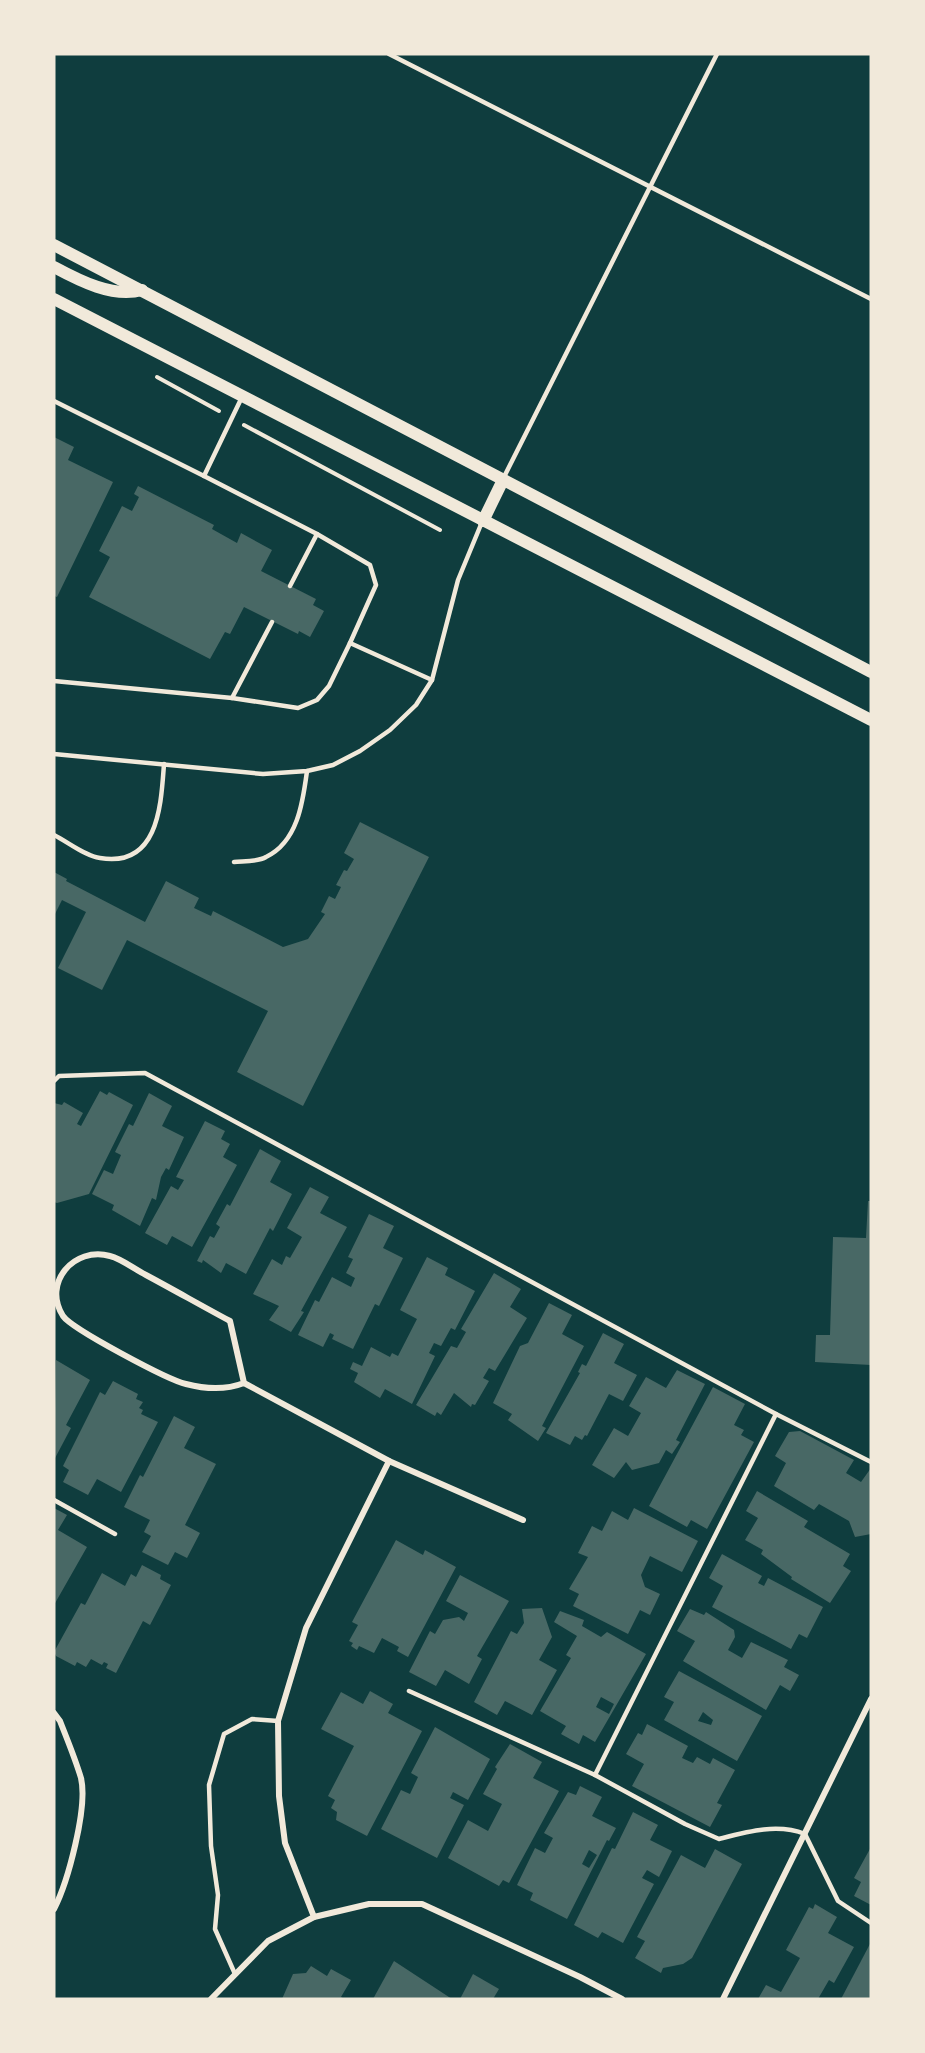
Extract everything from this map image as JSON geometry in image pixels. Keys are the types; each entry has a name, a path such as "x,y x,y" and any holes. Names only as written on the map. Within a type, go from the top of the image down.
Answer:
{"main road":[{"path":"54,244 871,672"},
{"path":"54,267 78,280 127,294 142,290"},
{"path":"54,299 871,720"},
{"path":"483,521 503,480"}],"street":[{"path":"244,1383 232,1388 204,1388 183,1384 75,1327 58,1307 57,1287 64,1269 87,1254 113,1256 230,1321 244,1383 389,1461 523,1520"},
{"path":"314,1917 285,1843 279,1796 278,1721 306,1628 389,1461"},
{"path":"723,1999 871,1700"},
{"path":"54,1713 60,1721 81,1780 80,1828 60,1898 54,1909"},
{"path":"211,1999 268,1941 314,1917 369,1904 422,1904 580,1977 622,1999"}],"lane":[{"path":"389,54 871,299"},
{"path":"503,480 717,54"},
{"path":"204,476 242,397"},
{"path":"54,401 317,534 370,565 376,585 329,686 318,700 298,708 232,698 54,681"},
{"path":"54,754 263,774 307,771 333,765 360,751 390,730 416,705 432,680 458,580 483,521"},
{"path":"290,586 317,534"},
{"path":"232,698 272,622"},
{"path":"350,643 432,680"},
{"path":"54,835 99,858 117,858 134,853 145,844 159,818 164,764"},
{"path":"234,862 266,858 288,837 302,807 307,771"},
{"path":"54,1081 59,1076 145,1072 776,1414 871,1462"},
{"path":"595,1775 776,1414"},
{"path":"54,1500 115,1534"},
{"path":"409,1691 595,1775 719,1839 738,1832 791,1828 805,1834 838,1900 871,1923"},
{"path":"235,1974 215,1929 218,1895 211,1846 209,1785 224,1734 252,1719 278,1721"}],"building":[{"path":"54,437 74,447 68,460 113,482 57,597 54,596"},
{"path":"138,486 214,525 212,529 237,543 241,533 272,550 261,571 316,599 313,605 324,611 310,637 299,631 298,634 244,607 230,634 225,632 210,659 89,597 110,557 99,551 122,506 132,511 139,497 134,494"},
{"path":"360,822 429,857 303,1106 237,1072 268,1011 127,940 102,990 58,968 86,912 62,900 54,916 54,872 67,879 66,881 145,922 166,881 199,898 194,908 211,916 213,911 283,947 308,939 325,914 321,912 329,896 335,899 341,887 336,885 344,870 347,871 354,859 344,853"},
{"path":"100,1091 107,1095 109,1092 133,1105 89,1194 54,1202 54,1103 62,1105 64,1102 83,1113 77,1124 81,1126"},
{"path":"149,1093 172,1106 162,1126 184,1137 169,1170 166,1168 161,1177 156,1200 152,1198 140,1226 112,1210 114,1205 92,1194 104,1170 113,1174 121,1155 115,1152 129,1124 133,1126"},
{"path":"205,1121 225,1131 221,1139 230,1144 223,1157 237,1165 192,1247 172,1236 167,1245 145,1233 171,1186 178,1190 184,1180 176,1177"},
{"path":"260,1149 281,1161 270,1182 292,1194 273,1231 270,1228 246,1274 226,1263 221,1273 203,1260 202,1263 197,1261 210,1236 214,1238 220,1227 216,1224 227,1204 230,1206"},
{"path":"310,1187 329,1197 320,1213 347,1227 301,1311 304,1312 291,1332 269,1320 279,1306 253,1294 272,1259 282,1265 286,1256 290,1258 302,1237 287,1228"},
{"path":"868,1201 871,1201 871,1365 815,1362 816,1335 830,1335 833,1237 866,1238"},
{"path":"369,1214 394,1226 383,1248 403,1258 379,1306 375,1304 353,1349 332,1339 334,1335 330,1333 323,1347 298,1335 315,1300 319,1302 332,1277 351,1287 355,1278 346,1273 353,1259 348,1257"},
{"path":"427,1257 448,1268 445,1275 475,1291 455,1330 451,1328 441,1346 434,1343 429,1353 435,1356 412,1404 385,1389 380,1398 354,1382 358,1373 350,1369 353,1362 362,1366 371,1347 390,1357 392,1353 398,1356 417,1319 400,1310"},
{"path":"494,1273 521,1289 510,1307 527,1318 495,1371 489,1368 483,1378 489,1381 475,1405 472,1404 471,1407 454,1393 441,1415 437,1412 435,1416 416,1405 451,1346 457,1348 466,1332 461,1329"},
{"path":"549,1303 572,1315 562,1334 584,1346 542,1426 546,1428 538,1441 508,1420 512,1414 493,1403 520,1346 528,1343"},
{"path":"603,1333 624,1344 614,1363 637,1375 623,1401 609,1394 587,1436 585,1435 582,1440 575,1436 570,1445 546,1433 580,1373 578,1372 582,1364 586,1366"},
{"path":"56,1360 90,1380 66,1425 71,1428 54,1460"},
{"path":"677,1370 705,1384 676,1440 680,1442 672,1454 666,1450 659,1463 632,1470 626,1462 614,1478 592,1465 614,1428 628,1436 641,1413 629,1406 646,1377 666,1388"},
{"path":"113,1381 138,1394 136,1399 143,1402 139,1408 143,1410 141,1414 158,1422 121,1492 97,1479 88,1495 63,1482 69,1470 63,1466 100,1392 105,1395"},
{"path":"713,1387 745,1404 734,1425 744,1430 741,1435 754,1442 707,1529 691,1520 687,1527 649,1506"},
{"path":"174,1416 195,1427 184,1448 216,1464 185,1525 200,1533 187,1558 175,1552 168,1565 142,1552 151,1536 144,1532 150,1520 124,1507 140,1475 143,1477"},
{"path":"800,1431 854,1460 846,1473 861,1482 871,1468 871,1534 855,1537 849,1521 819,1504 814,1510 774,1486 786,1463 775,1456 789,1432"},
{"path":"757,1491 808,1521 804,1527 850,1554 843,1566 851,1571 830,1603 791,1579 792,1577 761,1554 763,1550 745,1540 758,1518 746,1511"},
{"path":"54,1508 67,1515 58,1530 87,1547 54,1605"},
{"path":"634,1508 698,1541 682,1572 650,1556 641,1575 645,1587 660,1594 650,1615 640,1610 628,1634 573,1606 579,1594 569,1589 588,1557 578,1553 592,1526 602,1531 612,1511 628,1520"},
{"path":"396,1540 423,1555 425,1550 456,1567 408,1657 397,1651 399,1647 382,1638 374,1653 359,1646 357,1650 351,1646 353,1643 349,1641 358,1625 352,1622"},
{"path":"722,1554 762,1576 758,1583 764,1586 768,1578 823,1607 807,1638 799,1634 791,1649 712,1607 723,1586 709,1578"},
{"path":"142,1565 161,1575 160,1579 171,1585 150,1625 143,1621 116,1673 106,1668 108,1664 104,1662 102,1665 91,1659 86,1667 77,1662 75,1666 56,1656 54,1652 81,1603 85,1605 102,1573 125,1586 131,1574 136,1577"},
{"path":"460,1575 509,1601 477,1656 482,1659 469,1684 445,1670 436,1686 409,1672 430,1631 435,1634 443,1620 459,1617 464,1621 468,1613 446,1601"},
{"path":"542,1608 552,1637 539,1660 557,1670 532,1715 505,1701 497,1715 474,1702 511,1631 517,1634 524,1623 522,1609"},
{"path":"690,1609 704,1615 706,1612 734,1630 735,1637 728,1650 742,1658 751,1642 788,1660 784,1667 799,1675 790,1691 780,1685 766,1710 683,1661 695,1641 677,1631"},
{"path":"560,1611 584,1620 582,1626 601,1637 607,1632 646,1654 595,1742 583,1735 579,1744 561,1734 566,1726 540,1711 571,1658 566,1655 577,1636 554,1622","holes":["601,1697 614,1704 609,1714 596,1707"]},
{"path":"679,1671 762,1716 737,1761 664,1720 674,1702 664,1697","holes":["703,1712 713,1720 711,1725 698,1721"]},
{"path":"370,1691 393,1704 388,1713 422,1731 367,1836 336,1820 337,1812 331,1808 335,1800 328,1796 354,1746 321,1729 341,1692 363,1704"},
{"path":"647,1724 688,1746 682,1758 693,1763 697,1757 710,1764 713,1758 735,1770 717,1803 722,1805 710,1827 632,1786 644,1764 626,1754 638,1733 642,1735"},
{"path":"435,1727 490,1759 468,1800 453,1792 450,1798 464,1805 437,1858 381,1829 401,1790 410,1794 418,1777 411,1773"},
{"path":"510,1744 542,1762 533,1778 559,1791 509,1883 503,1880 499,1886 448,1858 468,1820 488,1831 502,1804 483,1794 497,1769 495,1767"},
{"path":"580,1786 602,1797 592,1816 616,1828 609,1841 607,1840 567,1919 530,1900 533,1893 517,1885 535,1848 545,1853 553,1838 544,1833 568,1792 576,1795","holes":["589,1850 597,1855 589,1868 582,1864"]},
{"path":"633,1812 658,1825 650,1840 672,1851 659,1877 647,1870 642,1878 654,1884 623,1943 602,1932 598,1938 574,1925 612,1848 615,1849"},
{"path":"871,1847 871,1905 854,1896 861,1882 854,1878"},
{"path":"715,1849 742,1864 692,1958 683,1964 663,1968 661,1973 635,1958 645,1941 637,1937 681,1855 705,1868"},
{"path":"815,1904 837,1917 828,1933 854,1947 834,1983 829,1980 818,1999 758,1999 766,1985 781,1992 800,1958 786,1950 809,1907 813,1909"},
{"path":"871,1942 871,1999 841,1999"},
{"path":"394,1961 452,1999 373,1999"},
{"path":"311,1966 327,1976 331,1969 351,1980 341,1997 344,1999 282,1999 293,1974 306,1973"},
{"path":"473,1974 499,1989 493,1999 460,1999"}]}
